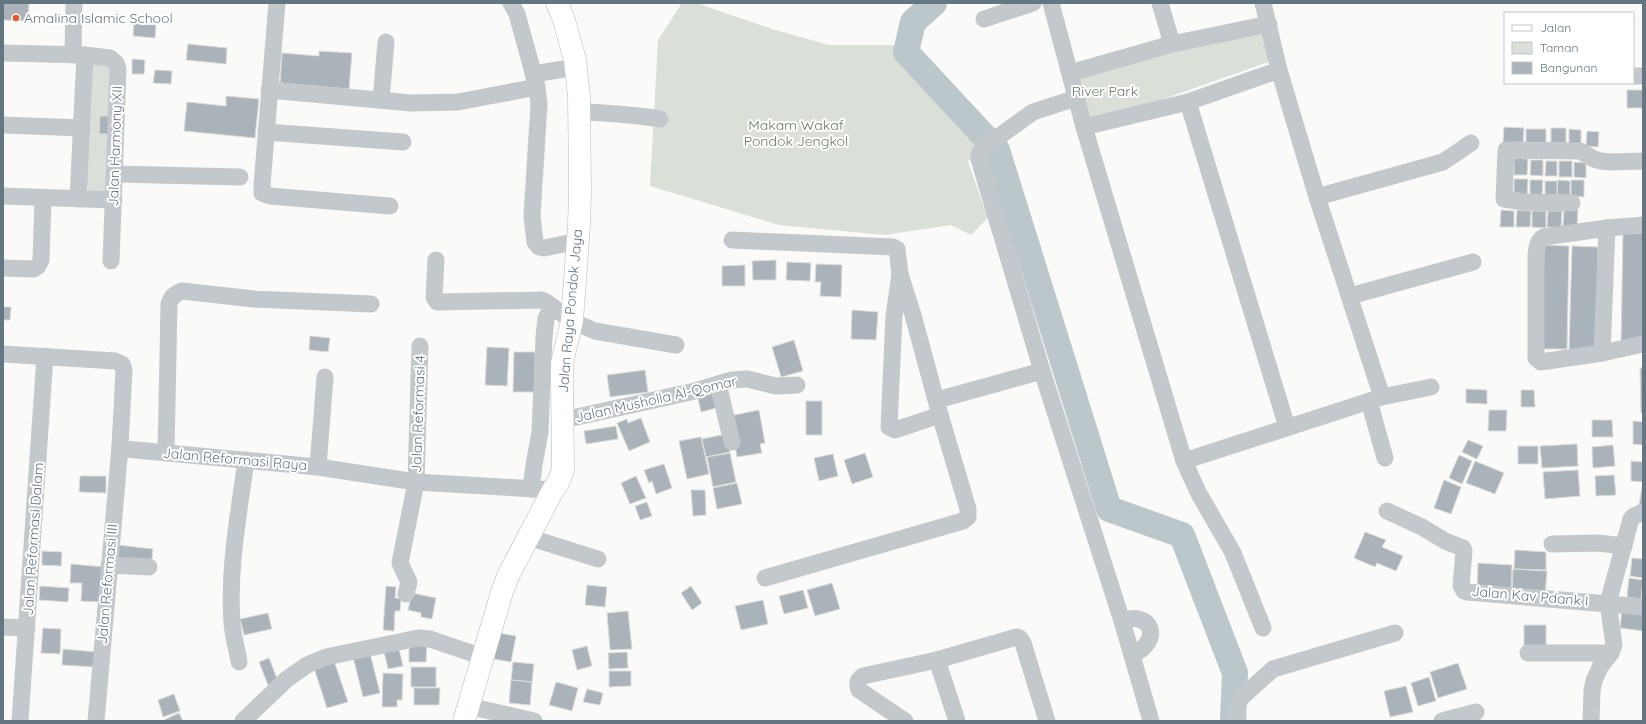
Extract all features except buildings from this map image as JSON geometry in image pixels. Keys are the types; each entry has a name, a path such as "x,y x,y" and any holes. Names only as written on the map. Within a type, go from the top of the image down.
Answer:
{"main road":[{"name":"Jalan Raya Pondok Jaya","path":"466,714 482,657 509,574 556,487 563,470 562,363 572,321 578,242 580,192 579,111 576,67 564,20 557,3"}],"street":[{"path":"74,3 79,55 82,128 78,199"},
{"path":"277,3 262,193 270,196 390,206"},
{"path":"511,3 517,14 535,80 539,104 532,216 535,242 539,247 544,248 578,242"},
{"path":"984,20 1033,3"},
{"path":"1051,3 1084,127 1184,460 1198,492 1233,553 1263,628"},
{"path":"1160,3 1172,44"},
{"path":"1264,3 1279,70 1350,296 1376,399 1385,458"},
{"path":"1070,73 1172,44 1269,24"},
{"path":"381,100 386,42"},
{"name":"Jalan Harmony XII","path":"3,53 79,55 110,58 116,63 118,69 111,261"},
{"path":"269,90 411,103 458,102 576,67"},
{"path":"1084,127 1188,102 1279,70"},
{"path":"1076,98 1033,112 983,148 979,159 1042,371 1122,621 1151,721"},
{"path":"1188,102 1287,427"},
{"path":"579,111 660,119"},
{"path":"3,125 82,128"},
{"path":"266,132 403,142"},
{"path":"1318,197 1443,162 1471,143"},
{"path":"1572,203 1524,202 1504,199 1506,150 1580,150 1594,159 1601,161 1643,161"},
{"path":"115,174 240,177"},
{"path":"3,196 114,200"},
{"path":"3,268 34,269 38,266 41,260 43,198"},
{"path":"1643,225 1607,228 1544,237 1540,240 1537,246 1536,255 1536,349 1538,360 1541,362 1602,353 1643,344"},
{"path":"1602,353 1607,228"},
{"path":"732,240 893,247 897,249 899,254 900,274 894,316 889,427 895,430 939,407 1042,371"},
{"path":"436,260 434,297 437,302 541,300 572,321 595,331 676,345"},
{"path":"1350,296 1473,262"},
{"path":"765,578 963,521 968,517 968,509 900,274"},
{"path":"166,453 169,304 170,299 176,292 182,290 254,299 371,304"},
{"path":"531,489 540,432 546,318 553,307"},
{"name":"Jalan Reformasi 4","path":"406,594 409,582 400,563 416,482 420,346"},
{"path":"3,354 115,361 122,364 124,370 120,447"},
{"name":"Jalan Reformasi Dalam","path":"20,721 45,356"},
{"path":"318,467 325,377"},
{"name":"Jalan Musholla Al-Qomar","path":"562,420 695,391 718,384 747,379 776,386 797,385"},
{"path":"718,384 732,442"},
{"path":"1184,460 1376,399 1431,388"},
{"name":"Jalan Reformasi Raya","path":"120,447 125,449 318,467 416,482 531,489 556,487"},
{"name":"Jalan Reformasi III","path":"96,721 120,447"},
{"path":"239,662 232,624 231,590 233,546 246,460"},
{"name":"Jalan Kav Pdank I","path":"1387,511 1422,527 1445,541 1463,548 1461,586 1467,592 1643,607"},
{"path":"1591,721 1592,691 1594,681 1600,667 1611,653 1614,645 1608,603 1631,519 1643,512"},
{"path":"528,537 598,559"},
{"path":"1552,544 1584,543 1624,546"},
{"path":"109,565 149,567"},
{"path":"1122,621 1130,618 1140,620 1148,624 1151,631 1151,637 1146,647 1132,655"},
{"path":"3,627 27,628"},
{"path":"1238,721 1237,706 1242,697 1273,669 1395,633"},
{"path":"905,721 859,690 857,684 858,679 863,676 937,660 1014,637 1020,638 1047,721"},
{"path":"243,721 287,679 307,665 326,657 418,638 430,639 482,657"},
{"path":"1528,653 1611,653"},
{"path":"937,660 957,721"},
{"path":"1442,721 1476,712"},
{"path":"466,714 534,721"}],"green space":[{"name":"Makam Wakaf Pondok Jengkol","path":"682,3 696,3 772,29 829,45 898,45 988,129 968,162 988,218 971,235 951,225 884,235 779,225 650,186 658,40"},
{"name":"River Park","path":"1269,24 1277,59 1084,127 1070,73"},
{"path":"93,64 112,64 108,193 89,192 86,186 90,67"}],"waterway":[{"path":"934,3 913,22 906,52 997,150 1109,509 1182,535 1235,673 1233,721"}],"place":[{"name":"Amalina Islamic School","path":"16,18"}]}
